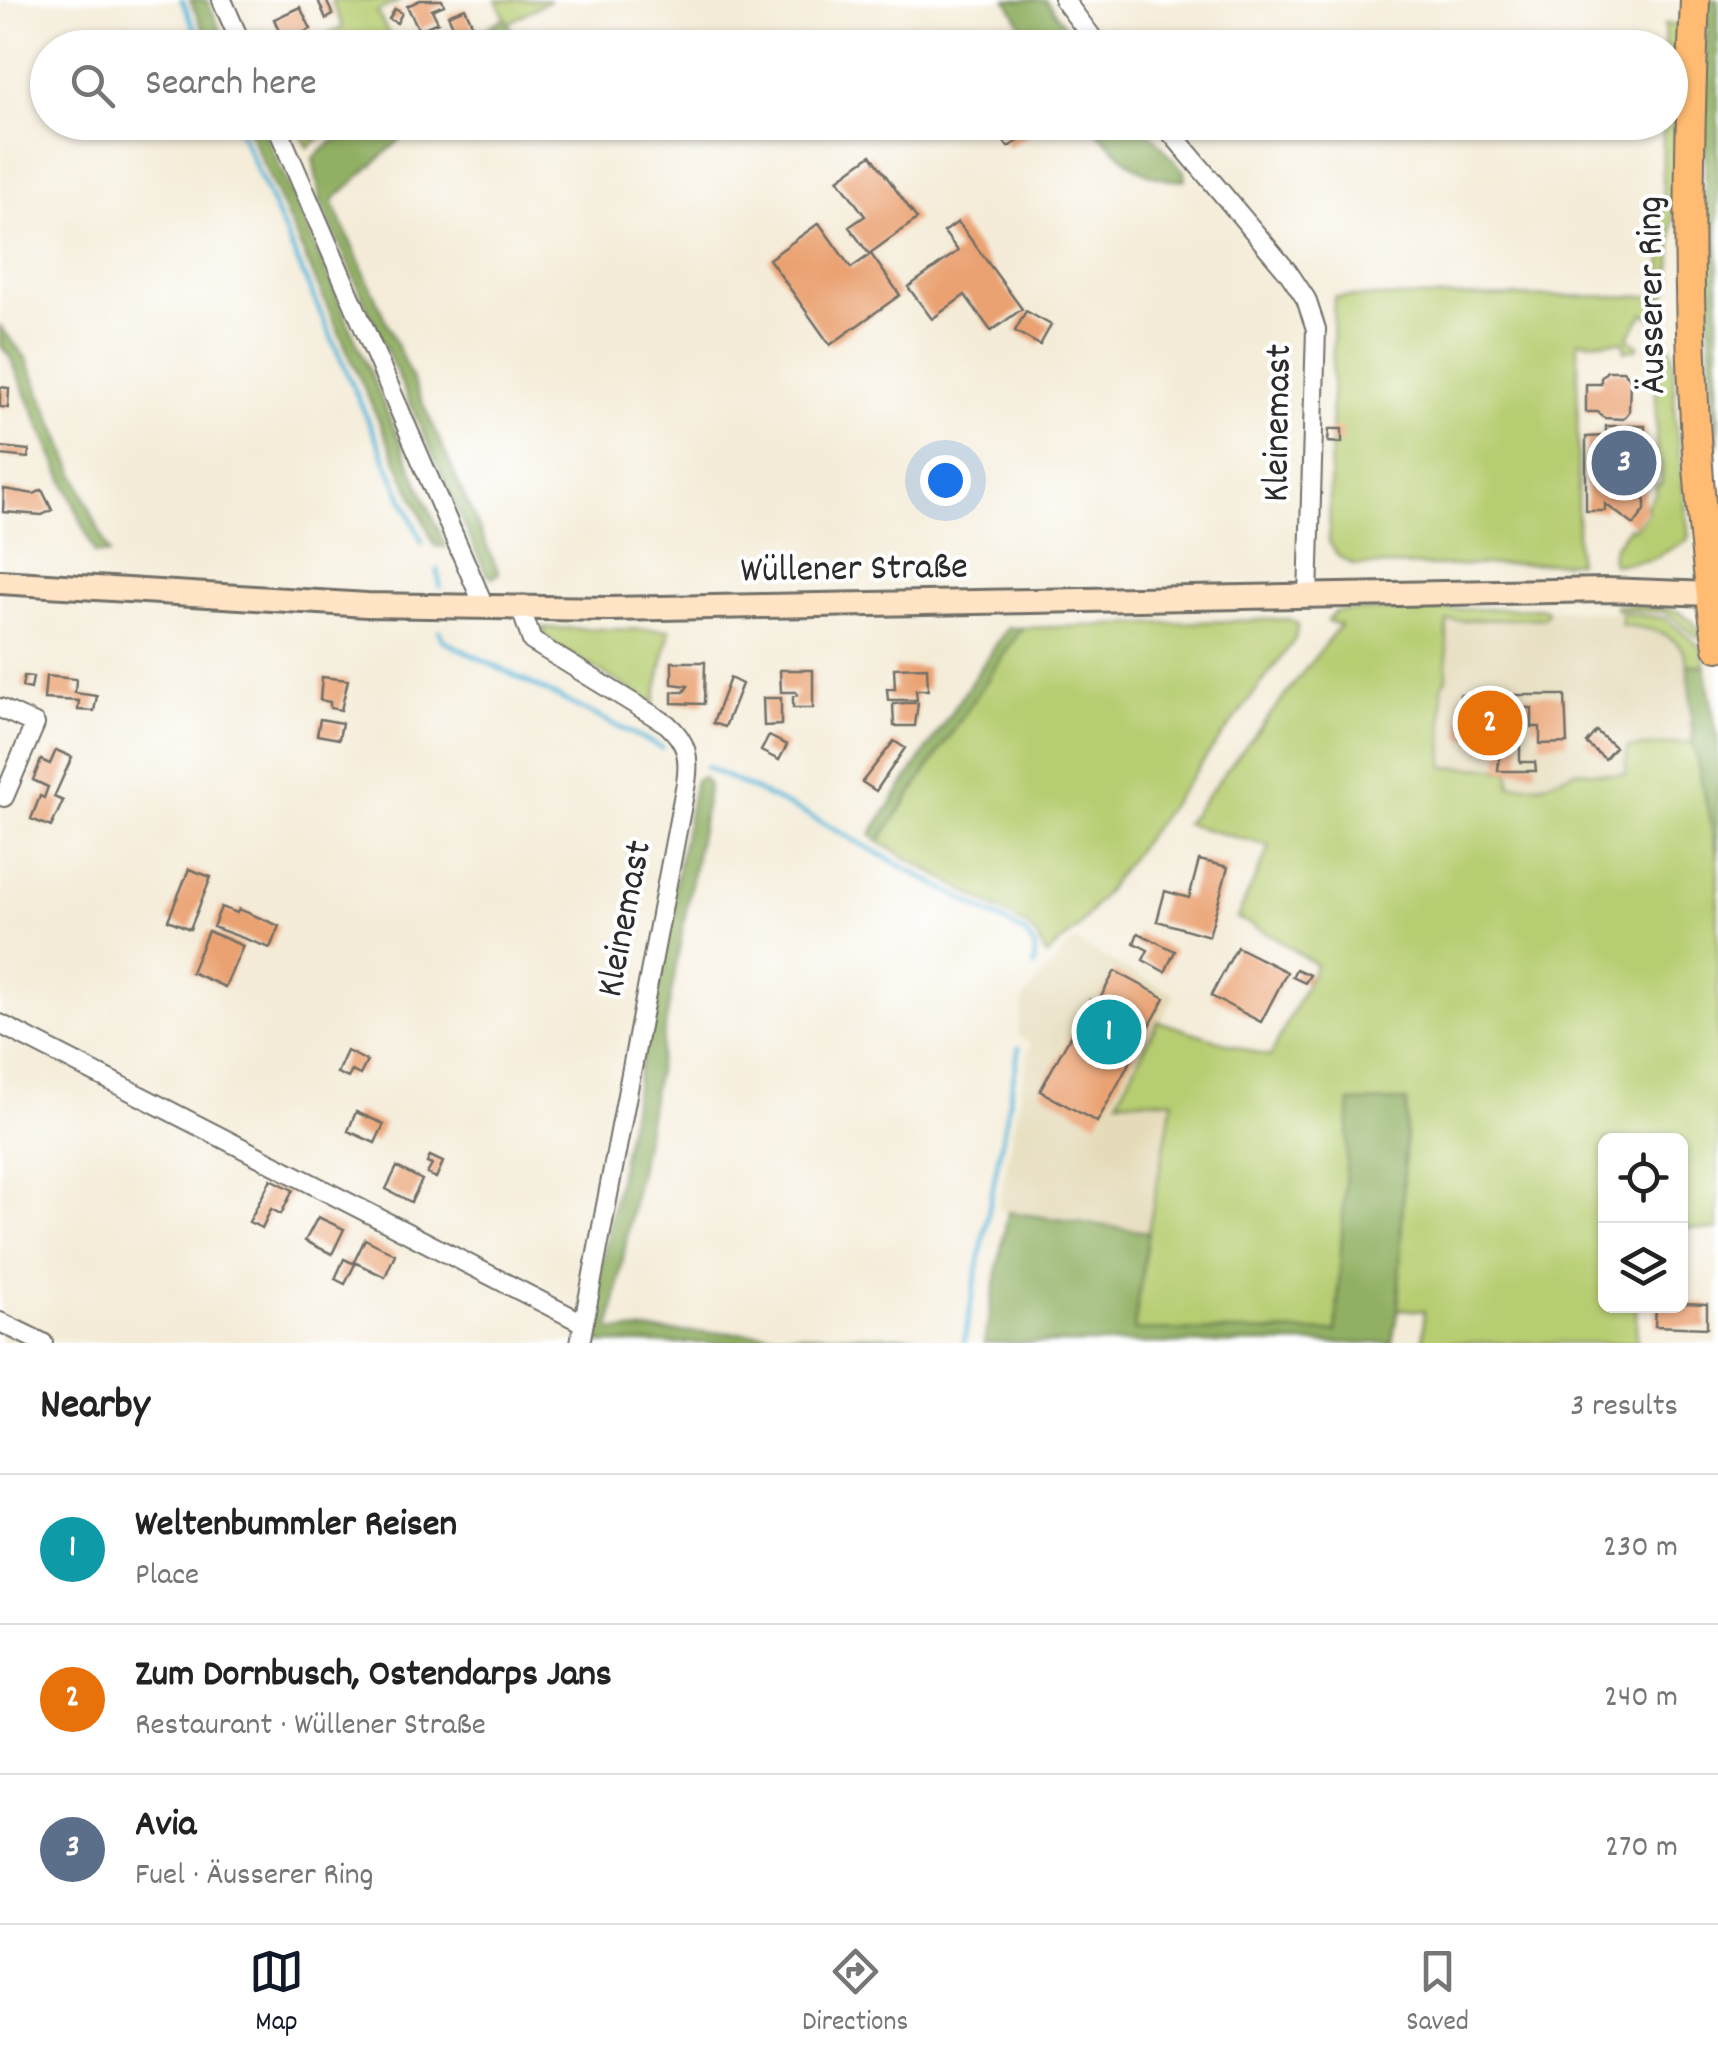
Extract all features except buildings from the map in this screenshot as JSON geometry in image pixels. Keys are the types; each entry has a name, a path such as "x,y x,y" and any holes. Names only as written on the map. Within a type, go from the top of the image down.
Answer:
{"main road":[{"name":"Äusserer Ring","path":"1695,0 1689,298 1693,394 1718,648"},
{"name":"Wüllener Straße","path":"0,582 288,602 485,608 704,609 1606,590 1710,594"}],"street":[{"path":"222,0 235,30"},
{"path":"1064,0 1086,30"},
{"path":"283,140 485,608"},
{"name":"Kleinemast","path":"1177,140 1288,272 1306,299 1316,329 1308,597"},
{"name":"Kleinemast","path":"521,608 532,641 667,724 678,734 688,754 686,783 580,1343"},
{"path":"0,708 34,724 4,796"},
{"path":"0,1024 583,1323"},
{"path":"0,1322 43,1343"}],"shaded area":[{"path":"1545,608 1621,613 1621,625 1656,629 1677,643 1688,658 1693,742 1628,748 1626,775 1576,771 1540,785 1509,785 1510,771 1498,768 1444,767 1442,686 1447,677 1446,621 1542,618 1547,613"},
{"path":"1074,941 1175,995 1119,1099 1173,1100 1148,1232 997,1210 1030,1043 1017,1035 1024,997"}],"green space":[{"path":"190,0 207,0 220,30 203,30"},
{"path":"331,0 401,0 377,12 387,30 336,30 343,27"},
{"path":"496,0 550,0 508,23"},
{"path":"1007,0 1046,0 1068,30 1024,30"},
{"path":"1708,0 1718,0 1718,447 1705,224"},
{"path":"505,17 512,30 484,30"},
{"path":"1665,24 1678,24 1678,30 1665,30"},
{"path":"253,140 268,140 446,547 435,546"},
{"path":"334,140 400,140 332,201 499,573 493,578 485,572 321,203 313,158"},
{"path":"1105,140 1156,140 1184,171 1185,180 1144,172"},
{"path":"1663,140 1675,140 1671,283 1656,320 1644,313 1628,338 1639,346 1636,349 1625,351 1624,342 1578,341 1577,562 1354,565 1338,556 1329,542 1334,297 1662,296"},
{"path":"0,326 26,358 109,554 95,553 10,357 0,345"},
{"path":"1660,344 1670,346 1673,354 1675,419 1689,536 1650,560 1614,565 1611,555 1615,545 1648,511 1647,504 1656,485 1661,484 1661,463 1656,462 1656,349"},
{"path":"1616,605 1677,611 1702,636 1696,636 1665,612 1616,609"},
{"path":"1545,608 1543,618 1447,621 1447,677 1442,686 1444,767 1498,768 1510,771 1510,785 1540,785 1576,771 1625,775 1628,748 1693,742 1718,858 1718,1230 1688,1228 1688,1133 1598,1133 1598,1313 1636,1313 1637,1343 1423,1343 1424,1311 1398,1309 1407,1102 1351,1102 1336,1332 1133,1330 1173,1100 1118,1100 1158,1021 1270,1057 1316,965 1237,918 1270,846 1185,824 1340,625 1327,621 1336,611"},
{"path":"1621,613 1665,618 1701,647 1705,665 1688,665 1679,645 1663,634 1621,625"},
{"path":"1289,619 1298,624 1295,639 1078,928 1046,956 1039,939 1027,926 879,842 1022,628"},
{"path":"543,628 670,630 654,703 555,645 544,635"},
{"path":"1007,628 1022,628 879,842 870,835"},
{"path":"1688,665 1705,665 1718,743 1718,858 1693,742"},
{"path":"703,777 709,785 610,1330 915,1337 914,1343 602,1343 590,1325 695,780"},
{"path":"1407,1101 1398,1309 1392,1343 984,1343 1008,1212 1148,1232 1134,1330 1336,1332 1350,1102"}],"waterway":[{"path":"182,0 195,30"},
{"path":"244,140 422,542"},
{"path":"438,570 440,587"},
{"path":"439,631 450,644 662,748"},
{"path":"706,767 808,815 1025,933 1035,948 1034,966"},
{"path":"964,1342 1019,1048"}],"place":[{"name":"Avia","path":"1624,463"},
{"name":"Zum Dornbusch, Ostendarps Jans","path":"1490,723"},
{"name":"Weltenbummler Reisen","path":"1109,1032"}]}
